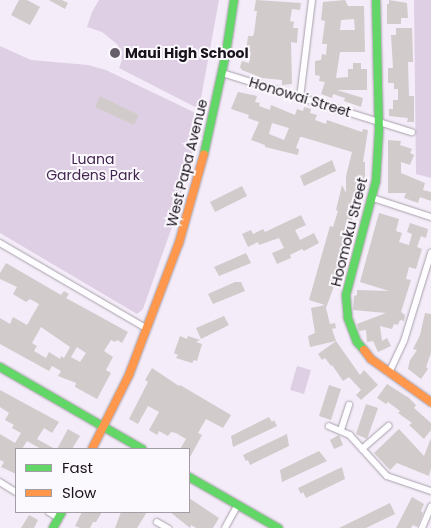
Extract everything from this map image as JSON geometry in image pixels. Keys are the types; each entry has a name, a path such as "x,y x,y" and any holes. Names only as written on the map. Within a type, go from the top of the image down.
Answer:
{"street":[{"name":"West Papa Avenue","path":"92,448 148,329 171,268 192,200 222,73 234,0"},
{"path":"300,98 312,0"},
{"name":"Hoomoku Street","path":"376,0 378,121 376,181 373,198 348,281 346,295 348,318 357,342 371,359 431,402"},
{"name":"Honowai Street","path":"222,73 412,132"},
{"path":"373,198 431,217"},
{"path":"0,243 148,329"},
{"path":"390,371 404,341 431,253"},
{"path":"0,367 140,448"},
{"path":"341,430 349,405"},
{"path":"329,426 350,435 387,476 431,491"},
{"path":"362,449 388,426"},
{"path":"190,477 278,528"},
{"path":"0,482 15,491"},
{"path":"225,528 238,505"},
{"path":"422,528 431,506"},
{"path":"53,528 60,515"},
{"path":"157,522 168,528"}],"green space":[{"path":"99,0 219,0 199,109 119,68 122,60 118,45 102,32 87,27 92,12"},
{"path":"414,0 431,0 431,178 416,174"},
{"name":"Luana Gardens Park","path":"0,46 31,60 88,65 106,70 202,116 173,224 143,309 137,314 0,233"},
{"path":"297,366 311,370 304,394 290,390"}],"building":[{"path":"19,0 27,0 40,7 30,25 11,15"},
{"path":"49,0 62,0 68,3 65,9"},
{"path":"256,0 301,3 300,10 292,9 290,21 294,22 293,28 298,28 297,43 291,42 292,84 282,85 282,80 262,78 242,70 240,67 242,61 249,63 251,52 246,52 248,36 253,36 254,33 257,11 254,11"},
{"path":"345,0 348,6 364,6 365,52 340,52 336,78 348,77 348,69 353,69 353,63 361,63 361,69 367,69 367,90 337,90 363,98 361,107 344,101 345,98 333,94 332,98 321,94 325,82 319,81 320,76 315,75 315,61 321,60 322,54 326,55 327,44 322,44 325,21 321,20 323,2","holes":["354,19 355,30 340,30 341,20"]},
{"path":"389,0 407,3 408,18 401,18 401,24 387,24 387,4 389,4"},
{"path":"396,28 412,28 413,62 408,62 409,96 414,96 414,122 407,122 408,118 389,116 389,109 393,109 393,100 398,100 398,89 394,89 394,83 388,83 388,68 393,68 391,35 396,35"},
{"path":"238,92 257,96 255,102 260,103 259,106 270,110 271,105 295,115 297,109 303,111 304,107 311,109 310,113 317,115 315,120 326,124 327,120 362,132 363,129 368,130 363,162 365,162 365,182 363,182 338,275 326,308 330,324 335,323 336,328 332,329 336,341 310,347 308,336 315,333 311,308 325,305 309,300 330,226 333,227 338,211 336,210 342,185 346,193 346,176 352,152 302,137 300,137 296,148 299,149 298,155 265,147 265,145 251,140 259,122 248,118 249,115 231,109","holes":["272,123 289,128 284,140 269,134"]},
{"path":"100,96 139,115 134,125 95,107"},
{"path":"388,140 401,141 400,145 412,149 410,153 414,155 410,165 401,162 401,173 425,183 423,190 431,192 431,201 420,197 418,203 404,198 406,193 388,193"},
{"path":"332,160 336,171 304,186 300,176"},
{"path":"242,186 247,196 215,212 210,202"},
{"path":"379,213 399,219 396,231 402,233 399,242 409,245 412,234 407,232 410,223 428,229 426,238 421,236 417,247 422,249 416,269 409,267 406,279 411,280 401,312 405,315 404,321 400,320 398,325 394,324 392,329 380,326 382,341 387,338 391,346 378,352 373,341 367,342 366,330 359,331 357,324 386,313 353,310 354,296 357,295 357,290 389,291 360,282"},
{"path":"301,215 306,225 295,230 300,240 314,233 319,243 304,251 302,249 290,255 291,258 277,264 272,253 284,248 279,238 259,245 258,242 248,247 242,234 251,230 253,234 263,229 265,232"},
{"path":"246,253 251,263 219,276 214,267"},
{"path":"6,263 61,295 64,291 69,294 66,298 128,332 122,343 117,340 115,342 111,340 104,351 113,357 106,370 111,373 97,399 75,387 76,383 58,376 61,371 52,366 49,371 0,344 0,318 10,324 13,317 27,325 39,304 30,299 26,302 13,294 17,287 0,279 0,273","holes":["41,327 70,347 64,358 61,356 60,359 49,352 46,358 34,351 37,346 32,343","77,347 86,353 80,362 71,357"]},
{"path":"235,282 241,282 245,291 213,304 208,294"},
{"path":"425,313 431,314 431,353 426,367 428,369 421,379 408,369 410,360 417,350 413,349 420,335"},
{"path":"224,316 229,325 201,339 196,328"},
{"path":"180,336 187,339 188,336 200,340 196,342 202,344 197,361 194,360 192,363 176,358 178,355 174,353"},
{"path":"336,341 360,375 364,370 378,385 361,400 356,395 361,390 349,377 343,381 332,365 325,358 322,360 318,354"},
{"path":"152,368 179,386 231,415 223,428 206,419 198,433 202,435 190,457 190,448 181,448 186,439 176,433 171,432 168,436 159,431 157,435 149,430 159,412 148,406 138,424 129,419 148,382 145,380"},
{"path":"387,384 409,398 416,405 414,408 431,423 431,430 424,439 409,425 412,423 398,413 400,411 388,402 386,404 377,398"},
{"path":"329,385 341,389 331,420 319,416"},
{"path":"0,390 59,422 52,433 44,428 37,439 53,448 39,448 27,441 23,448 15,448 15,474 1,467 4,462 0,460 0,434 15,443 21,433 12,428 14,425 5,420 9,413 0,407"},
{"path":"366,404 378,408 367,439 356,434"},
{"path":"269,417 272,422 274,420 277,426 233,447 231,436"},
{"path":"68,429 80,436 73,448 58,448"},
{"path":"399,429 424,456 431,438 431,468 429,476 397,463 390,470 374,453"},
{"path":"287,434 289,446 250,465 248,460 246,461 243,455"},
{"path":"339,435 343,445 334,449 330,440"},
{"path":"319,451 327,461 282,482 280,470"},
{"path":"342,467 345,479 306,498 303,492 301,494 298,488"},
{"path":"412,497 424,504 421,511 423,513 417,527 413,525 411,528 396,528"},
{"path":"190,499 219,518 213,528 196,528 191,525 190,528 171,513 190,513"},
{"path":"390,503 395,514 366,528 339,528"},
{"path":"82,513 101,513 90,528 75,526"},
{"path":"121,513 146,513 137,528 115,528"},
{"path":"29,515 38,520 34,528 21,528"}],"traffic: fast":[{"path":"204,154 226,53 234,0"},
{"path":"364,350 357,342 348,318 346,295 376,181 379,130 376,0"},
{"path":"0,367 140,448"},
{"path":"190,478 278,528"},
{"path":"53,528 61,513"}],"traffic: slow":[{"path":"92,448 129,375 179,243 204,154"},
{"path":"364,350 371,359 431,402"}],"place":[{"name":"Maui High School","path":"115,53"}]}
